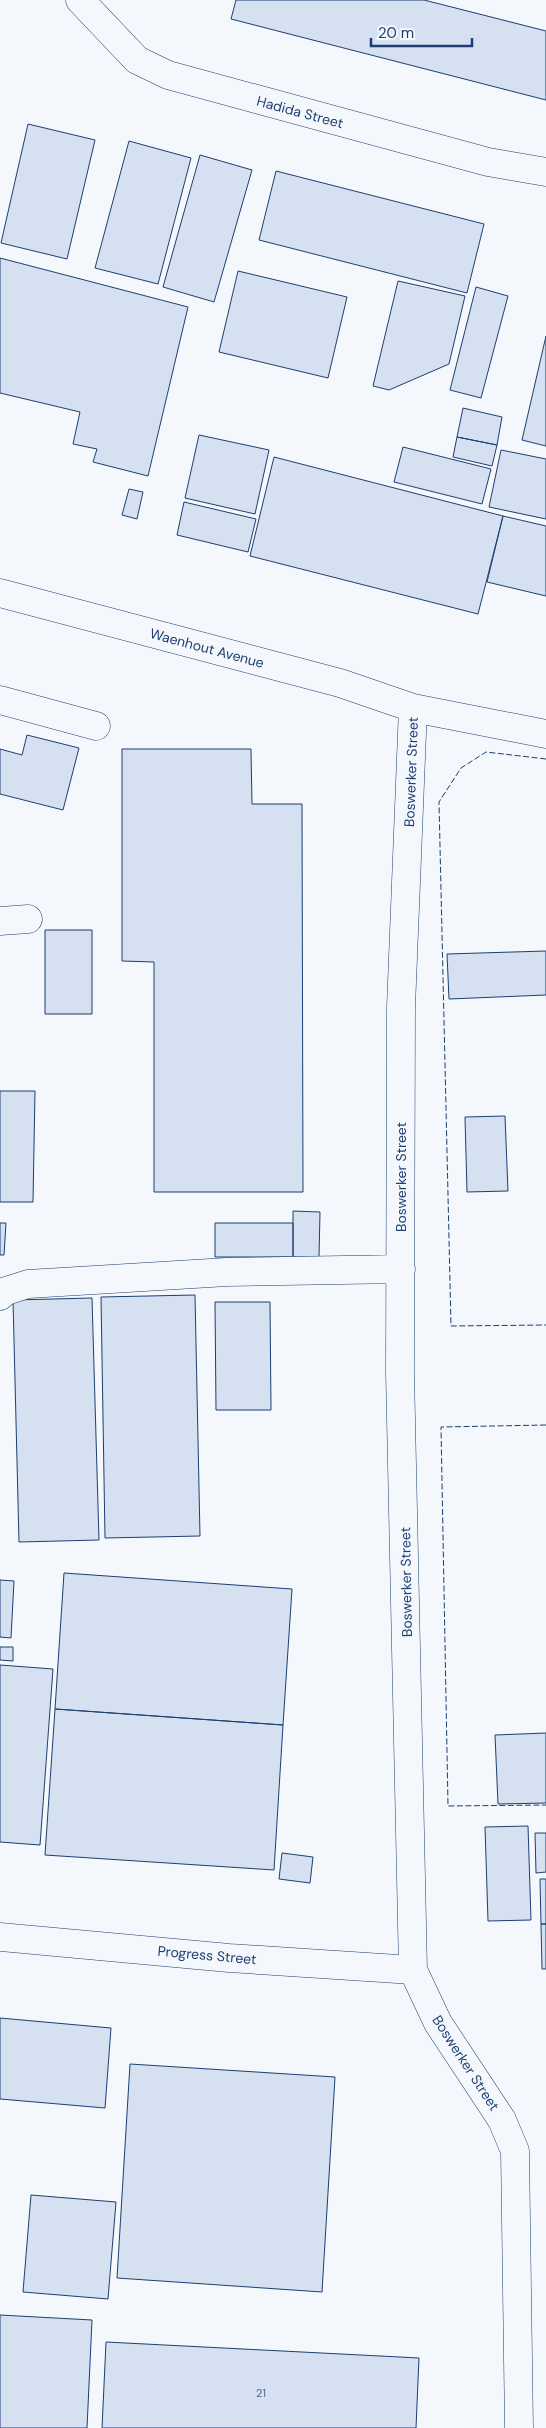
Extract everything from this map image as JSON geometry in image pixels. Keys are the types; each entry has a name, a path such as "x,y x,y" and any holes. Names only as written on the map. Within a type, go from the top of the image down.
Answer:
{"street":[{"name":"Hadida Street","path":"80,0 137,60 168,75 488,162 546,172"},
{"name":"Waenhout Avenue","path":"0,593 340,683 413,708 546,734"},
{"path":"0,700 96,726"},
{"name":"Boswerker Street","path":"413,708 401,1007 401,1383 414,1970 438,2023 502,2120 515,2151 518,2203 519,2428"},
{"path":"0,921 28,919"},
{"path":"0,1296 6,1290 28,1284 227,1272 401,1269"},
{"name":"Progress Street","path":"0,1937 229,1958 414,1970"}],"building":[{"path":"236,0 424,0 546,31 546,100 231,19"},
{"path":"28,124 95,140 67,259 1,243"},
{"path":"129,141 191,158 158,284 95,268"},
{"path":"200,155 252,170 214,302 163,287"},
{"path":"276,171 484,224 467,293 259,240"},
{"path":"0,258 188,307 148,476 93,462 97,449 73,444 80,412 0,393"},
{"path":"238,271 347,297 328,378 219,352"},
{"path":"398,281 465,296 449,364 389,390 373,386"},
{"path":"476,287 508,296 481,398 450,390"},
{"path":"546,336 546,446 522,440"},
{"path":"463,408 502,417 497,445 457,437"},
{"path":"199,435 269,450 255,514 185,498"},
{"path":"457,437 497,445 492,466 453,457"},
{"path":"403,447 491,469 482,504 394,482"},
{"path":"501,450 546,459 546,519 489,507"},
{"path":"274,457 503,516 478,614 250,556"},
{"path":"129,489 143,492 137,519 122,515"},
{"path":"184,502 256,519 248,552 177,535"},
{"path":"503,516 546,526 546,596 487,582"},
{"path":"27,735 79,748 63,810 0,794 0,749 22,755"},
{"path":"122,749 251,749 252,804 302,804 303,1192 154,1192 154,962 122,961"},
{"path":"45,930 92,930 92,1014 45,1014"},
{"path":"546,951 546,995 449,999 447,954"},
{"path":"0,1091 35,1091 33,1202 0,1202"},
{"path":"505,1116 508,1191 467,1192 465,1117"},
{"path":"293,1211 320,1212 319,1257 293,1257"},
{"path":"0,1223 6,1223 4,1255 0,1255"},
{"path":"215,1223 293,1223 293,1257 215,1257"},
{"path":"195,1295 200,1536 105,1538 101,1297"},
{"path":"92,1298 99,1540 19,1542 13,1300"},
{"path":"215,1302 270,1302 271,1410 216,1410"},
{"path":"64,1573 292,1589 283,1725 55,1709"},
{"path":"0,1580 14,1581 11,1638 0,1637"},
{"path":"0,1647 13,1647 13,1661 0,1660"},
{"path":"0,1665 53,1669 40,1845 0,1842"},
{"path":"55,1709 283,1725 274,1870 45,1855"},
{"path":"546,1733 546,1803 498,1804 495,1735"},
{"path":"528,1826 531,1920 488,1921 485,1827"},
{"path":"535,1833 546,1833 546,1872 536,1873"},
{"path":"282,1853 313,1857 310,1883 279,1879"},
{"path":"540,1879 546,1879 546,1924 541,1924"},
{"path":"541,1924 546,1924 546,1969 542,1969"},
{"path":"0,2018 111,2028 105,2108 0,2099"},
{"path":"130,2064 335,2077 322,2292 117,2278"},
{"path":"31,2195 116,2202 108,2299 23,2292"},
{"path":"0,2315 92,2320 87,2428 0,2428"},
{"path":"106,2342 419,2358 416,2428 102,2428"}],"fence":[{"path":"546,759 486,752 461,768 439,802 451,1326 546,1325"},
{"path":"546,1425 441,1427 448,1806 546,1805"}]}
